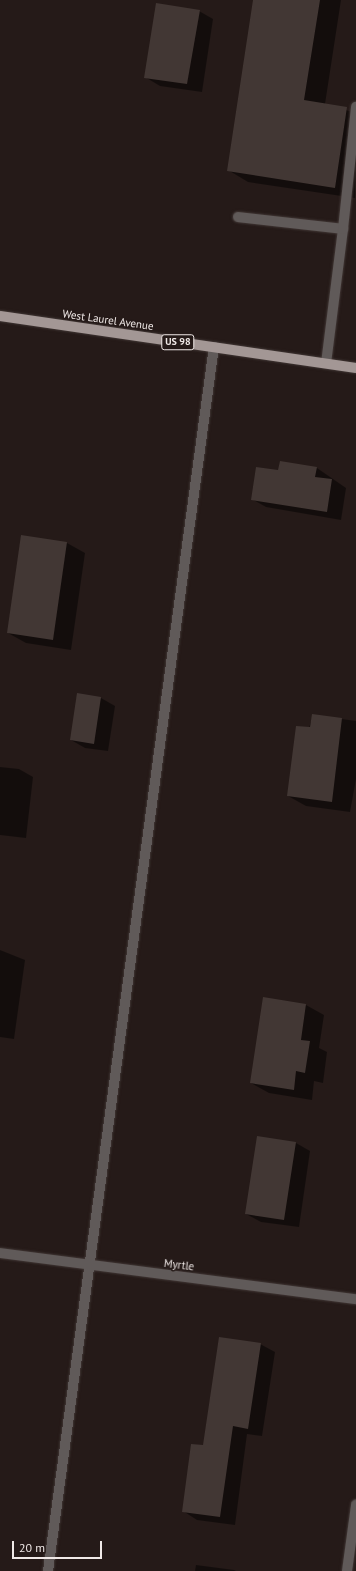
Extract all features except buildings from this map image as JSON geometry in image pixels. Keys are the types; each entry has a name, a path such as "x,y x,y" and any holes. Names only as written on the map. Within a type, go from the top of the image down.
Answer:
{"main road":[{"name":"West Laurel Avenue","path":"0,316 356,368"}],"street":[{"path":"326,363 343,230 356,107"},
{"path":"238,217 343,230"},
{"path":"48,1571 88,1266 186,567 214,347"},
{"name":"Myrtle","path":"0,1252 88,1266 356,1299"},
{"path":"347,1571 356,1505"}]}
